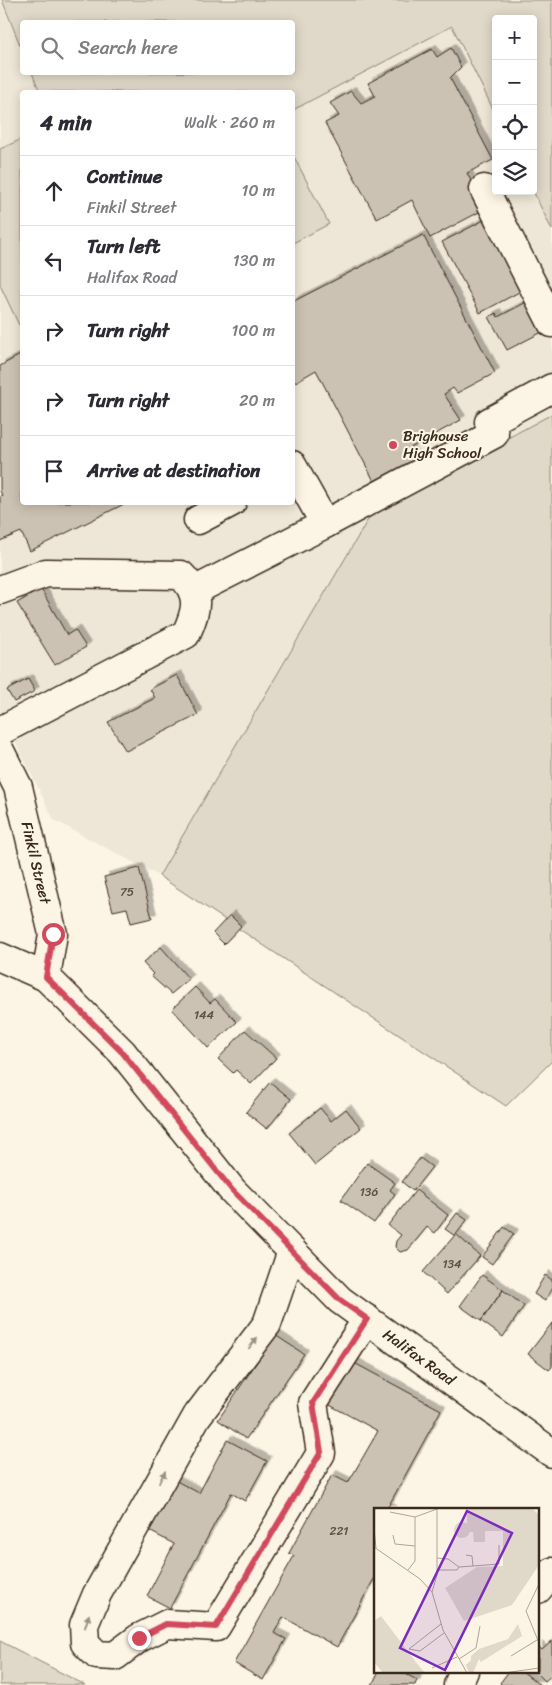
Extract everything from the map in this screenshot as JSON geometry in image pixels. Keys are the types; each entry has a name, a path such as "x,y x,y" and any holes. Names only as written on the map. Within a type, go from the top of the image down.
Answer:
{"main road":[{"path":"484,189 552,323"},
{"path":"194,591 494,434 489,422 552,388"},
{"path":"295,472 325,524"},
{"path":"198,520 226,505"},
{"path":"0,590 46,573 181,575 194,591 196,612 186,634 0,731"},
{"name":"Finkil Street","path":"0,750 18,787 53,934 46,977"},
{"name":"Halifax Road","path":"0,957 46,977 122,1052 232,1190 340,1300 552,1453"},
{"path":"292,1251 267,1324 197,1416 97,1594 84,1625 85,1643 97,1655 115,1656 139,1638 166,1624 216,1627 321,1452 313,1403 367,1319"},
{"path":"540,1587 552,1572"},
{"path":"458,1685 464,1672"}],"shaded area":[{"name":"Brighouse High School","path":"0,0 20,45 20,75 33,75 39,90 20,90 20,505 295,505 295,109 452,26 492,107 492,195 535,195 552,230 552,414 373,511 159,876 54,820 0,711"},
{"path":"2,0 552,0 552,230 535,195 537,195 537,15 492,15 492,107 452,26 295,109 295,90 39,90 33,75 295,75 295,20 20,20 20,45"},
{"path":"20,140 19,325 0,285 0,149"},
{"path":"295,159 329,224 295,242"},
{"path":"552,414 552,1061 506,1106 159,876 373,511"},
{"path":"0,1641 85,1685 0,1685"}],"building":[{"path":"451,48 461,67 450,78 492,160 467,173 485,209 430,238 412,200 377,219 325,123 339,116 330,103 351,91 361,103 375,96 368,83 432,49 437,57"},
{"path":"484,220 521,291 480,313 442,242"},
{"path":"423,235 495,373 457,393 453,388 444,394 461,420 410,448 415,461 374,481 316,370 295,382 295,300"},
{"path":"538,296 552,327 507,350 489,317 496,313 498,317"},
{"path":"20,355 20,505 122,505 30,551 21,532 0,541 0,496 2,495 0,491 0,366"},
{"path":"41,589 67,635 75,630 86,647 55,665 17,603"},
{"path":"177,675 198,715 126,751 108,722 155,698 150,689"},
{"path":"28,679 35,691 14,702 7,690"},
{"path":"139,868 152,918 131,923 127,908 113,911 104,877"},
{"path":"230,915 241,926 224,944 213,933"},
{"path":"161,947 189,979 171,994 151,976 153,974 143,963"},
{"path":"195,987 210,1003 215,999 237,1022 208,1048 172,1009"},
{"path":"245,1030 276,1058 251,1084 236,1070 233,1073 218,1059"},
{"path":"270,1082 291,1099 267,1129 246,1112"},
{"path":"320,1108 331,1121 346,1109 361,1128 315,1165 289,1133"},
{"path":"420,1158 432,1167 413,1191 402,1182"},
{"path":"367,1163 395,1183 390,1190 395,1194 374,1223 341,1200"},
{"path":"416,1190 448,1215 435,1233 427,1227 408,1250 400,1252 395,1247 396,1241 401,1235 388,1225"},
{"path":"457,1213 467,1220 455,1236 445,1229"},
{"path":"504,1227 514,1234 492,1264 482,1257"},
{"path":"456,1234 480,1256 447,1294 423,1272"},
{"path":"482,1275 503,1290 481,1321 460,1306"},
{"path":"545,1275 552,1280 552,1289 545,1301 534,1294"},
{"path":"503,1290 524,1306 503,1337 481,1321"},
{"path":"552,1323 552,1367 549,1370 528,1354"},
{"path":"275,1335 304,1354 246,1439 218,1420"},
{"path":"347,1359 441,1410 388,1507 390,1508 374,1508 374,1579 337,1647 283,1617 274,1633 286,1639 263,1680 234,1663 294,1556 289,1553 332,1475 348,1483 378,1431 324,1402"},
{"path":"227,1440 267,1461 245,1501 231,1493 170,1608 147,1596 174,1544 138,1525 165,1475 199,1493"},
{"path":"552,1641 552,1675 545,1681 536,1672 540,1672 540,1648 542,1650"},
{"path":"378,1672 402,1672 417,1680 415,1685 372,1685"},
{"path":"508,1672 523,1672 540,1685 502,1685 500,1683"}],"place":[{"name":"Brighouse High School","path":"393,445"}],"route":[{"path":"53,934 46,977 122,1052 232,1190 340,1300 367,1319 313,1403 321,1452 216,1627 166,1624 139,1638"}]}
